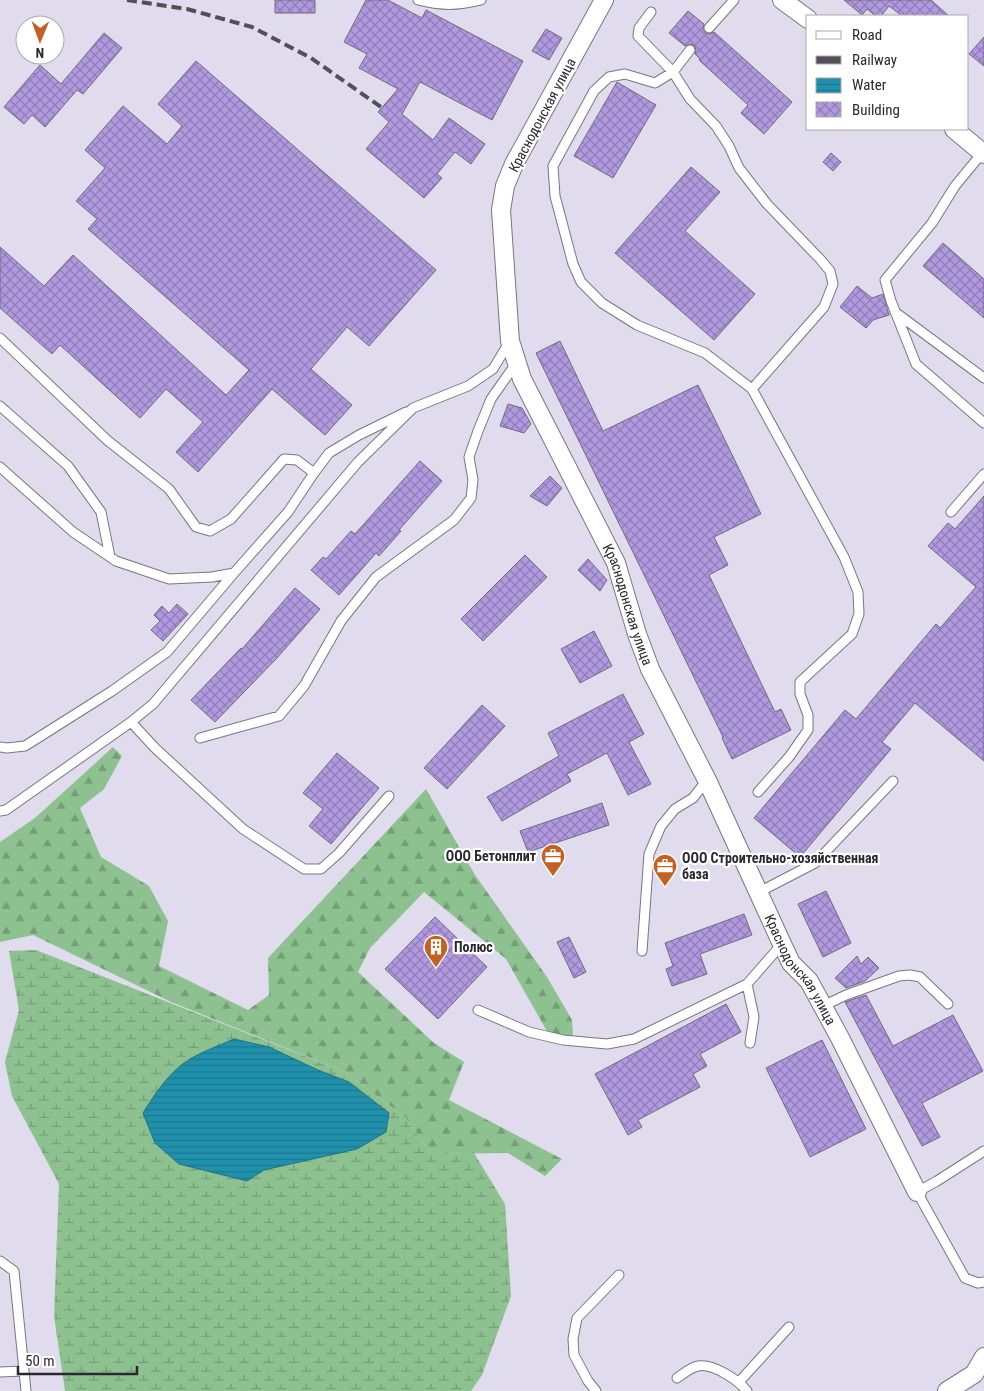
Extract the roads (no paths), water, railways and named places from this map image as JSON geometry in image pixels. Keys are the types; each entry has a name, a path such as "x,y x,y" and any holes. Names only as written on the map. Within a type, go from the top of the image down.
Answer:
{"street":[{"name":"Краснодонская улица","path":"604,0 514,164 505,186 502,210 510,341 522,379 616,563 637,634 650,669 707,780 791,963 809,980 917,1192"},
{"path":"782,0 806,18"},
{"path":"955,130 983,153"},
{"path":"947,1391 974,1374 984,1357"}],"lane":[{"path":"418,0 434,4 459,5 480,0"},
{"path":"709,28 734,0"},
{"path":"651,12 639,28 638,36 674,72 690,99 716,126 729,146 739,168 767,204 820,258 830,271 833,284 824,307 752,389"},
{"path":"690,50 674,72 655,83 625,74 610,76 594,92 553,166 555,196 573,264 580,282 602,303 637,325 705,353 752,389 844,557 858,592 859,614 852,634 800,682 800,694 808,715 808,730 789,757 758,792"},
{"path":"983,153 955,186 932,223 885,280 895,312 916,364 984,423"},
{"path":"895,312 984,378"},
{"path":"0,338 107,440 169,489 196,526 210,531 231,519 284,459 297,460 314,473"},
{"path":"0,747 25,746 112,691 166,652 288,512 329,453 358,435 413,408 468,386 493,369 510,341"},
{"path":"200,738 279,716 304,686 341,621 376,577 454,520 471,498 473,480 469,457 478,431 492,399 517,362"},
{"path":"0,406 68,466 102,512 110,557"},
{"path":"0,811 6,810 131,722 153,704 358,462 413,408"},
{"path":"0,467 73,532 116,561 169,579 212,577 234,573"},
{"path":"952,512 984,474"},
{"path":"131,722 155,748 243,829 304,869 321,869 339,853 389,796"},
{"path":"642,950 648,854 662,826 676,809 693,798 707,780"},
{"path":"759,892 815,863 892,781"},
{"path":"478,1010 529,1032 563,1040 607,1044 634,1039 747,984 782,944"},
{"path":"822,1006 846,995 899,976 908,975 920,977 948,1004"},
{"path":"747,984 754,1017 750,1043"},
{"path":"984,1151 917,1192 965,1278 978,1283 984,1282"},
{"path":"0,1261 14,1270 26,1391"},
{"path":"596,1391 588,1381 574,1355 573,1339 576,1318 619,1274"},
{"path":"739,1382 789,1327"},
{"path":"677,1378 698,1366 716,1368 739,1382 747,1391"},
{"path":"0,1372 23,1371"}],"water":[{"path":"234,1039 269,1047 349,1082 389,1113 386,1132 357,1149 264,1170 247,1181 179,1164 155,1143 143,1113 164,1083 179,1067 198,1055"}],"railway":[{"path":"127,0 187,9 252,27 311,58 381,107"}],"place":[{"name":"ООО Бетонплит","path":"553,877"},
{"name":"ООО Строительно-хозяйственная база","path":"665,887"},
{"name":"Полюс","path":"436,968"}]}
